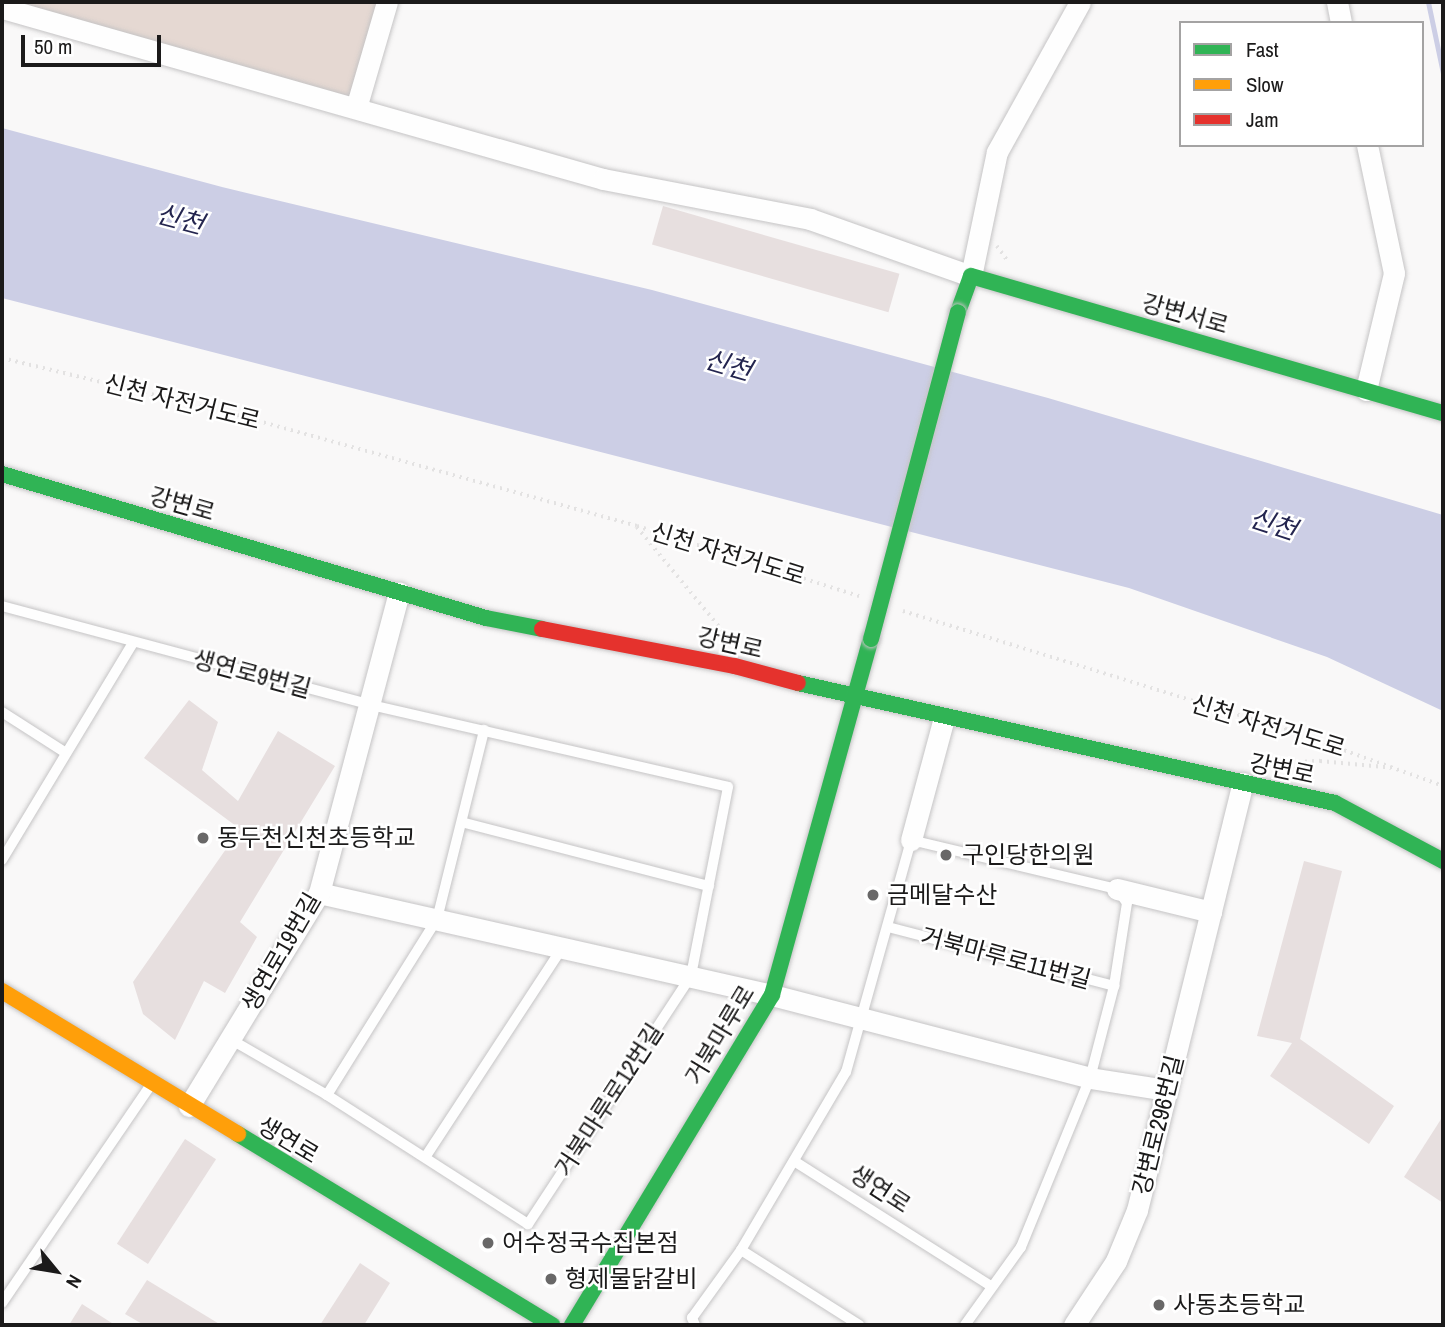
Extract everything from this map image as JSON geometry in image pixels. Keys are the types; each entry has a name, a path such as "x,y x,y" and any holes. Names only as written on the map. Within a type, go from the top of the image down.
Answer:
{"street":[{"path":"356,108 387,2"},
{"path":"2,8 603,179 810,219 971,276 997,152 1080,2"},
{"path":"1337,2 1341,21"},
{"path":"1367,147 1394,274 1376,394"},
{"name":"거북마루로","path":"572,1325 772,995 857,699 958,312 971,276"},
{"name":"강변서로","path":"971,276 1443,413"},
{"name":"강변로","path":"2,474 486,618 735,666 857,699 1335,803 1443,861"},
{"name":"생연로19번길","path":"189,1106 319,892 399,592"},
{"name":"거북마루로11번길","path":"911,840 944,718"},
{"name":"강변로296번길","path":"1074,1325 1116,1261 1137,1210 1243,783"},
{"path":"1117,889 1211,912"},
{"path":"319,892 772,995 863,1021 1090,1078 1167,1090"},
{"name":"생연로","path":"2,990 152,1084 552,1325"}],"lane":[{"name":"생연로9번길","path":"2,606 371,705"},
{"path":"2,860 5,846 66,753 132,642"},
{"path":"327,1095 437,919 465,823 484,730 371,705"},
{"path":"2,712 66,753"},
{"name":"거북마루로12번길","path":"426,1156 528,1224 691,976 728,787 484,730"},
{"path":"465,823 709,886"},
{"path":"911,840 1117,889 1127,903 1114,986"},
{"name":"거북마루로11번길","path":"794,1161 846,1072 863,1021 911,840"},
{"name":"거북마루로11번길","path":"888,927 1114,986 1090,1078 1021,1247 990,1286"},
{"path":"230,1039 426,1156 563,947"},
{"path":"2,1303 152,1084"},
{"path":"695,1325 692,1318 741,1250 794,1161"},
{"name":"생연로","path":"794,1161 990,1286"},
{"path":"741,1250 859,1325"},
{"path":"965,1325 990,1286"}],"path":[{"name":"신천 자전거도로","path":"2,358 237,415 637,526 873,600"},
{"path":"637,526 729,637 735,666"},
{"name":"신천 자전거도로","path":"896,608 1400,768 1443,786"},
{"path":"1291,794 1298,762 1400,768"}],"shaded area":[{"path":"2,2 382,2 352,104"}],"water":[{"name":"신천","path":"2,128 222,187 652,290 1048,398 1443,515 1443,711 1327,657 1129,588 2,298"}],"building":[{"path":"663,206 899,274 888,312 652,244"},
{"path":"189,700 218,722 202,770 238,801 278,731 335,766 240,922 257,937 225,993 204,981 175,1040 143,1014 133,982 240,829 144,758"},
{"path":"1304,861 1342,871 1300,1039 1394,1106 1369,1144 1270,1076 1292,1043 1257,1036"},
{"path":"1443,1116 1443,1203 1404,1177"},
{"path":"185,1139 216,1159 148,1264 117,1244"},
{"path":"360,1263 390,1283 364,1325 320,1325"},
{"path":"147,1280 221,1325 144,1325 125,1314"},
{"path":"82,1304 115,1325 69,1325"}],"waterway":[{"path":"1428,2 1443,73"}],"traffic: fast":[{"path":"958,312 971,276 1443,413"},
{"path":"871,639 958,312"},
{"path":"2,474 486,618 542,629"},
{"path":"572,1325 772,995 871,639"},
{"path":"798,683 1335,803 1443,861"},
{"path":"238,1134 552,1325"}],"traffic: slow":[{"path":"2,991 238,1134"}],"traffic: jam":[{"path":"542,629 735,666 798,683"}],"place":[{"name":"동두천신천초등학교","path":"203,838"},
{"name":"구인당한의원","path":"946,855"},
{"name":"금메달수산","path":"873,895"},
{"name":"어수정국수집본점","path":"488,1243"},
{"name":"형제물닭갈비","path":"551,1279"},
{"name":"사동초등학교","path":"1159,1305"}]}
